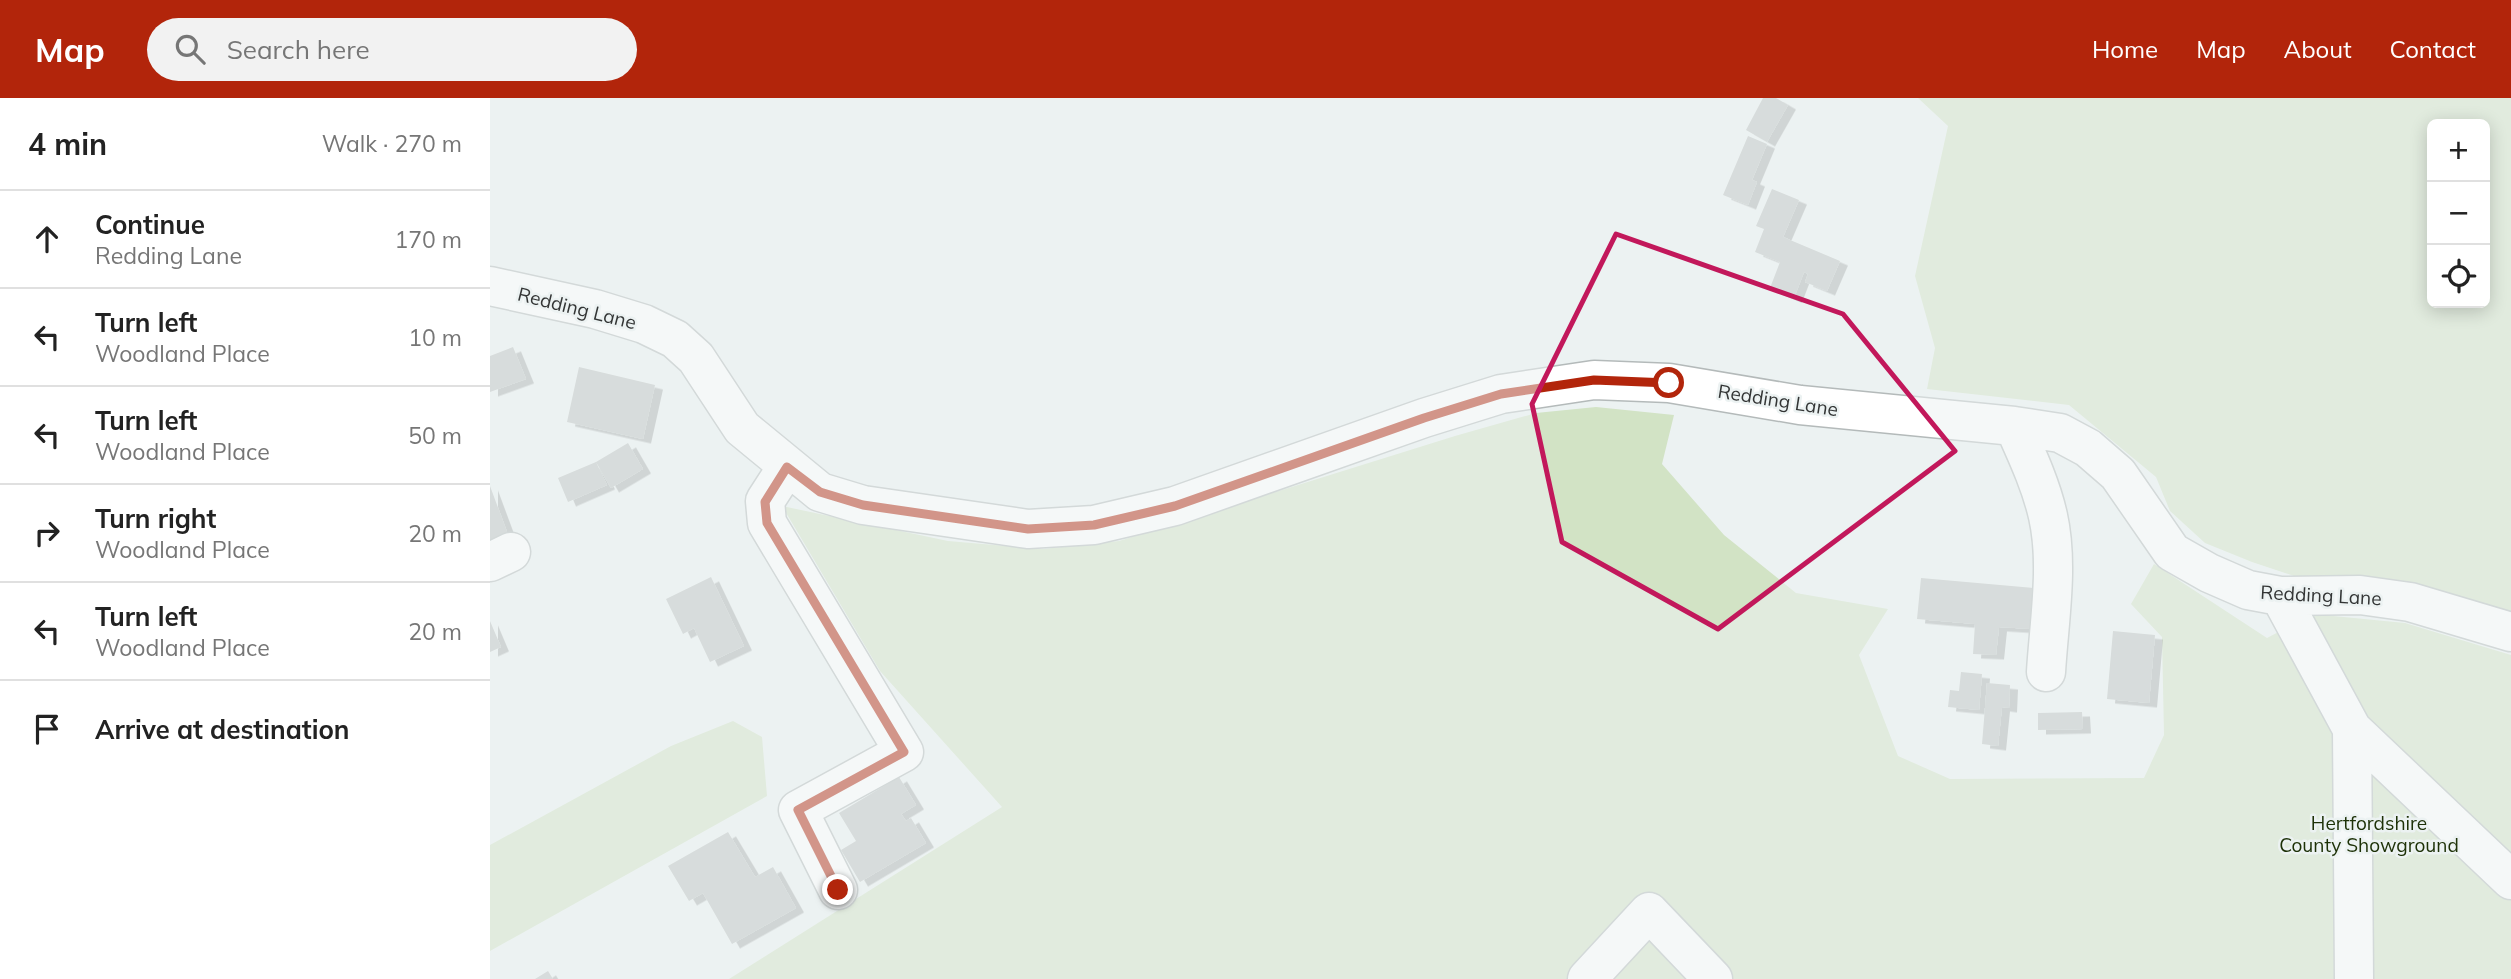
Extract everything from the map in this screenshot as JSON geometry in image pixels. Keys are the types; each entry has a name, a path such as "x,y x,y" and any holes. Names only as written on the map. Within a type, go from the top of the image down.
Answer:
{"street":[{"name":"Redding Lane","path":"490,286 595,309 644,324 675,339 696,358 742,428 820,492 863,505 1028,529 1094,525 1175,506 1424,418 1501,394 1594,380 1669,383 1800,405 2060,433 2088,448 2118,474 2172,552 2248,590 2280,596 2360,595 2410,602 2511,632"},
{"path":"2014,426 2033,467 2049,518 2051,565 2046,672"},
{"path":"787,467 765,502 767,523 904,752 798,810 838,890"},
{"path":"2280,596 2352,729 2511,880"},
{"path":"2352,729 2354,979"},
{"path":"1587,979 1649,912 1713,979"}],"highlighted area":[{"path":"1616,234 1843,314 1955,451 1718,629 1562,542 1532,404"}],"green space":[{"path":"1918,98 2511,98 2511,619 2309,581 2252,562 2205,543 2170,511 2156,477 2069,405 1927,389 1935,348 1915,276 1948,126"},
{"name":"Hertfordshire County Showground","path":"1596,407 1674,415 1662,464 1724,535 1796,593 1888,609 1859,655 1898,756 1950,779 2144,778 2164,735 2162,637 2131,604 2154,564 2267,638 2313,614 2405,623 2511,655 2511,979 729,979 1002,807 880,671 782,506 948,541 1043,549 1119,541 1536,413"},
{"path":"733,721 762,737 767,796 490,951 490,845 671,746"}],"building":[{"path":"1763,98 1776,98 1788,105 1767,142 1746,130"},
{"path":"1748,136 1767,144 1752,180 1757,182 1748,205 1723,195"},
{"path":"1772,189 1799,200 1783,237 1840,261 1827,291 1805,282 1808,274 1804,272 1794,298 1770,288 1780,262 1755,252 1764,229 1756,226"},
{"path":"513,347 526,379 490,392 490,356"},
{"path":"579,367 655,385 643,439 567,422"},
{"path":"628,443 643,469 611,488 596,462"},
{"path":"596,462 607,485 568,502 558,478"},
{"path":"490,486 510,540 490,549"},
{"path":"711,577 744,646 710,662 694,628 683,634 666,599"},
{"path":"1921,578 2035,588 2031,629 1999,627 1996,655 1973,654 1975,624 1917,619"},
{"path":"490,621 501,647 490,652"},
{"path":"2113,631 2155,635 2149,703 2107,699"},
{"path":"1961,672 1982,674 1979,710 1948,707 1950,690 1959,691"},
{"path":"1987,683 2010,685 2009,708 2002,707 1998,746 1982,744"},
{"path":"2082,712 2083,729 2038,730 2038,713"},
{"path":"899,777 916,805 901,814 906,821 911,818 926,843 860,882 841,850 856,841 839,813"},
{"path":"728,832 755,877 773,867 796,908 732,944 703,893 689,901 668,866"},
{"path":"548,971 553,979 535,979"}],"route":[{"path":"838,890 798,810 904,752 767,523 765,502 787,467 820,492 863,505 944,519 1028,529 1094,525 1175,506 1424,418 1501,394 1594,380 1669,383"}]}
